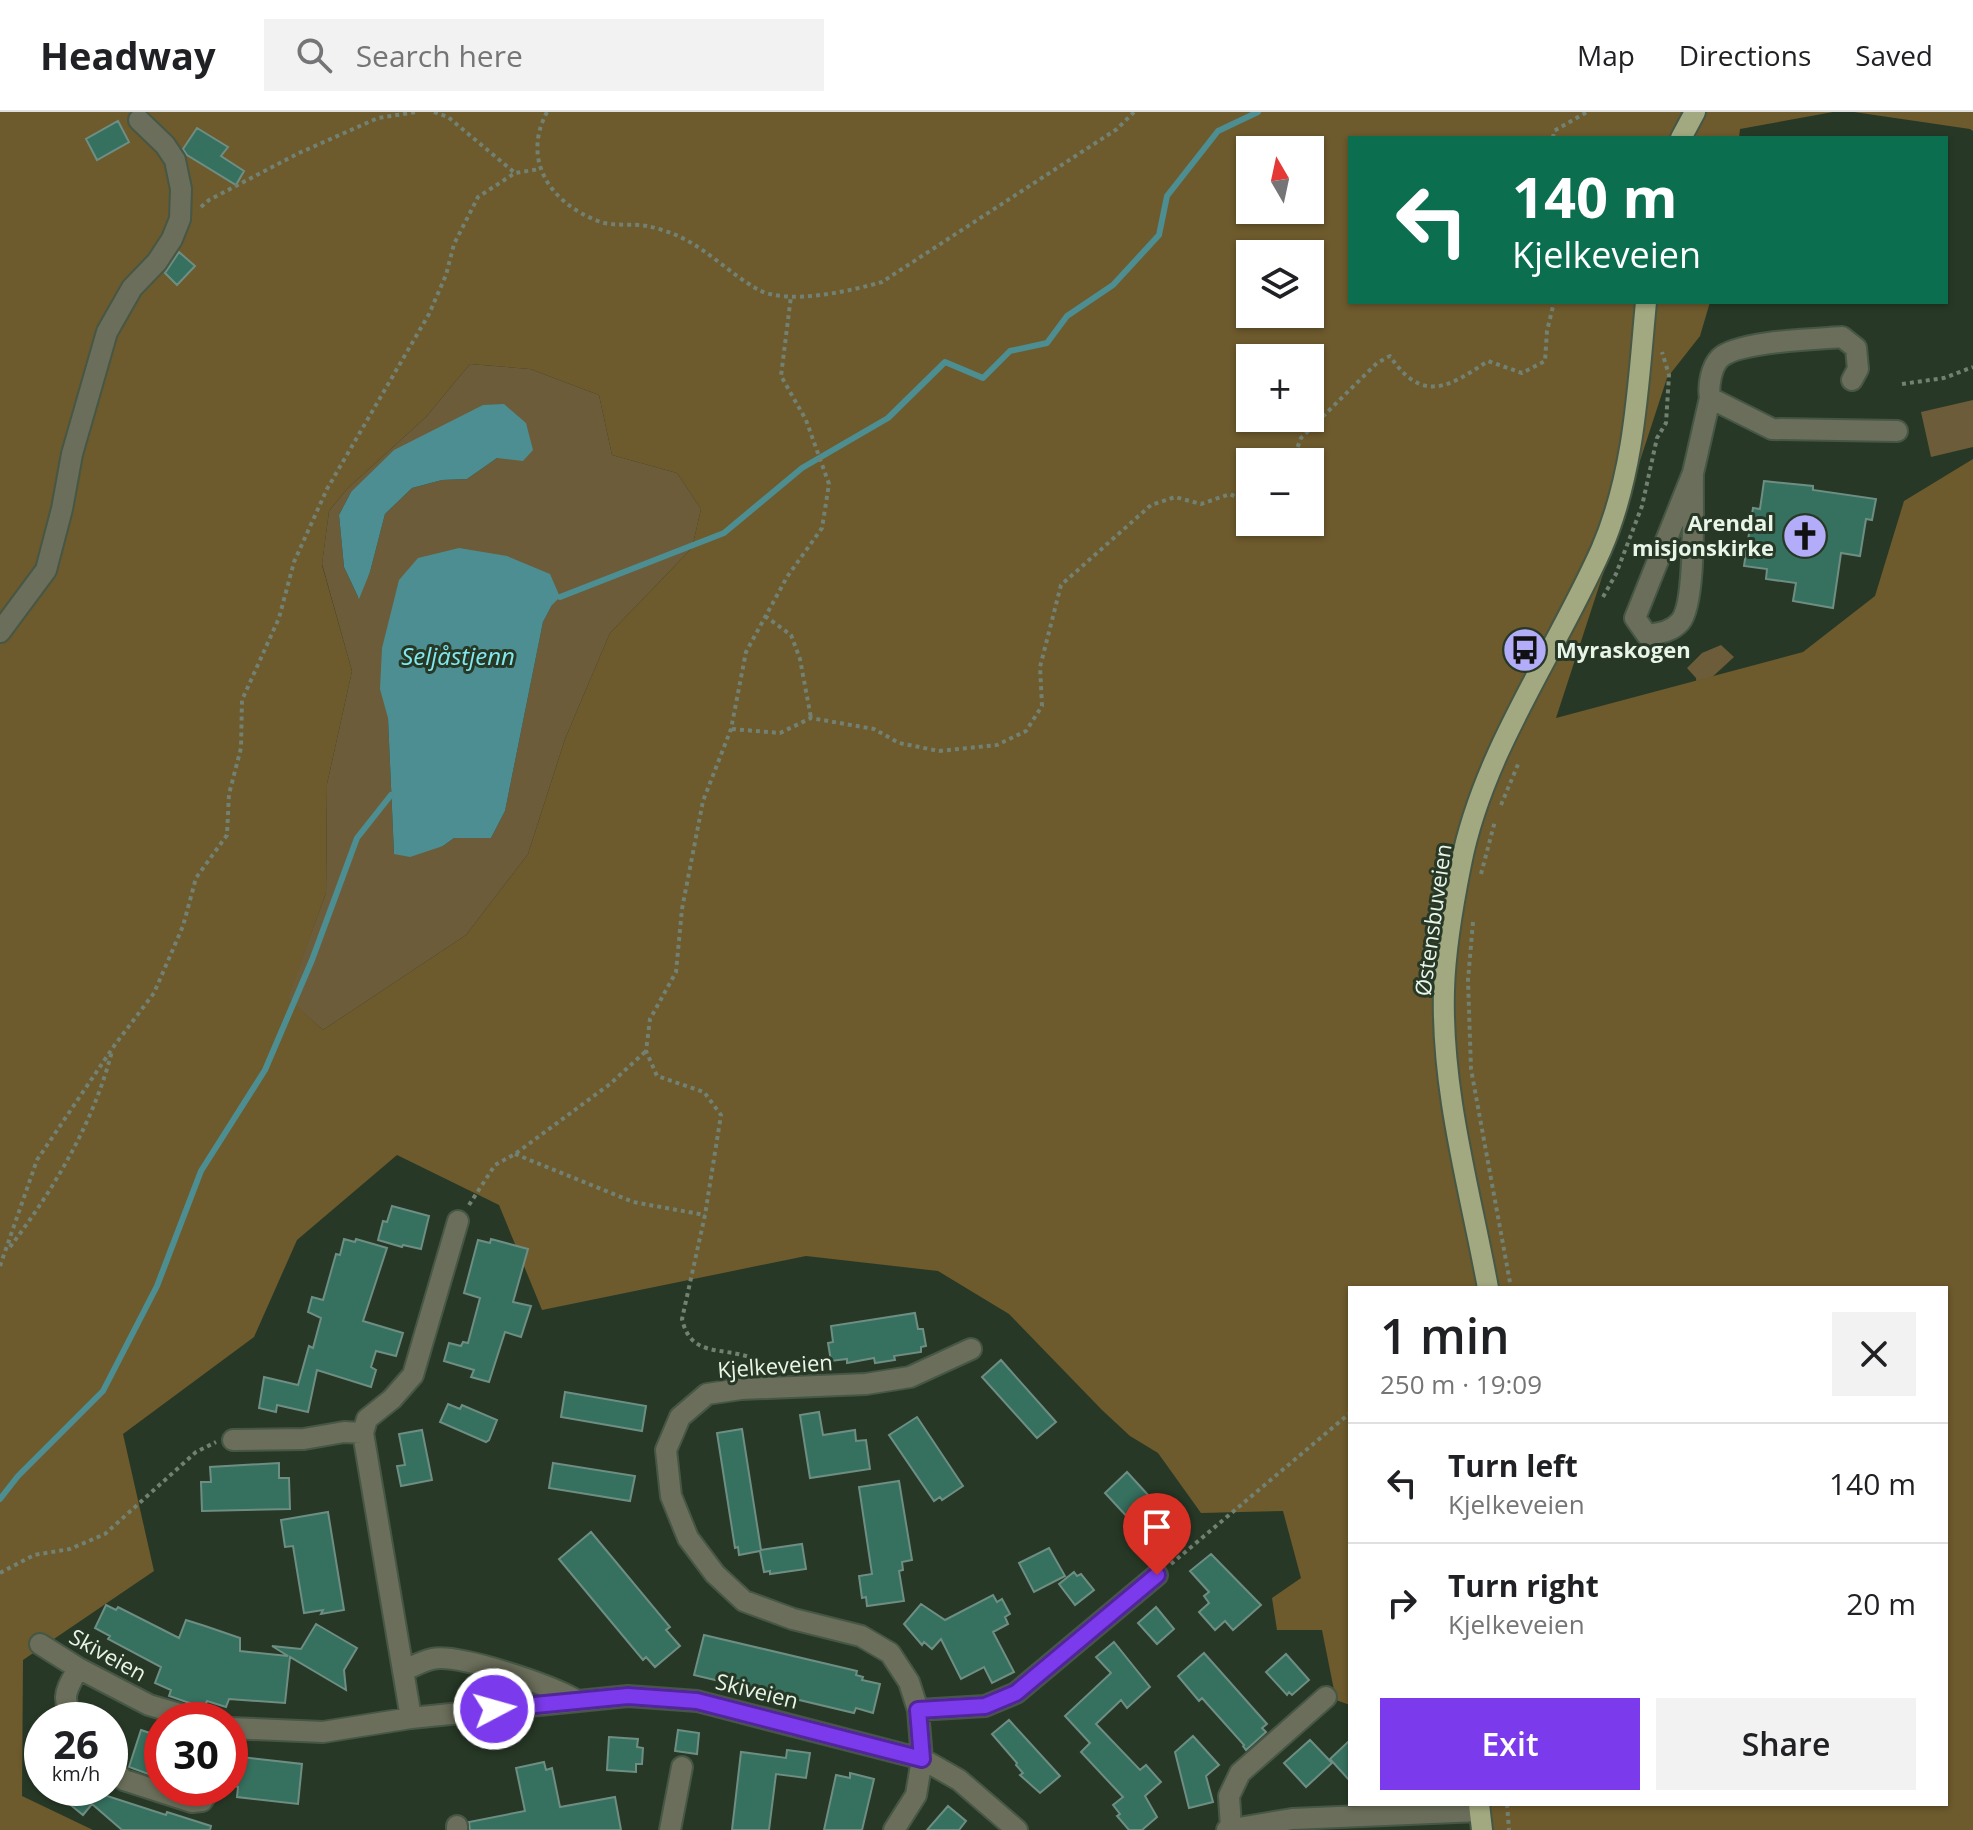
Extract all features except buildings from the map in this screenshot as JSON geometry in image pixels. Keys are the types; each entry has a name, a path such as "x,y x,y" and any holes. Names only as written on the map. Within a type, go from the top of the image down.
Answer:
{"main road":[{"path":"1682,136 1695,112"},
{"name":"Østensbuveien","path":"1488,1286 1456,1132 1446,1047 1444,988 1461,862 1479,800 1606,535 1625,479 1638,396 1646,304"}],"street":[{"path":"0,632 46,570 72,454 107,332 132,288 157,262 172,239 180,219 181,189 175,160 165,145 139,120"},
{"path":"1693,473 1691,595 1683,619 1669,632 1647,635 1635,618 1693,473 1710,398 1708,384 1720,358 1742,347 1842,337 1856,348 1858,369 1852,380"},
{"path":"1710,398 1772,429 1897,431"},
{"path":"411,1718 363,1433 367,1419 392,1399 413,1375 458,1221"},
{"name":"Kjelkeveien","path":"894,1830 916,1795 922,1759 918,1710 909,1682 890,1653 861,1636 793,1619 744,1601 715,1574 688,1538 671,1496 666,1450 680,1417 707,1394 866,1384 910,1377 971,1349"},
{"path":"233,1440 304,1439 344,1432 363,1433"},
{"path":"918,1710 985,1706 1016,1693 1157,1575"},
{"name":"Skiveien","path":"40,1644 144,1702"},
{"path":"403,1671 432,1659 454,1659 511,1675 578,1701"},
{"path":"66,1702 66,1693 78,1668"},
{"name":"Skiveien","path":"248,1729 323,1732 411,1718 628,1696 697,1701 922,1759 959,1780 1017,1830"},
{"path":"1326,1697 1240,1773 1229,1796 1229,1829 1480,1815"},
{"path":"670,1830 682,1767"}],"path":[{"path":"180,219 190,218 209,200 299,153 378,118 416,112"},
{"path":"434,112 448,117 515,173"},
{"path":"547,112 541,123 540,169 548,186 565,204 601,223 648,226 677,235 759,290 791,296 849,292 882,282 1117,129 1134,112"},
{"path":"1553,136 1554,131 1587,112"},
{"path":"0,1266 37,1160 154,993 183,926 196,878 227,835 229,794 241,748 242,700 279,618 294,562 327,489 429,314 446,275 454,244 478,197 515,173 540,169"},
{"path":"760,1389 752,1358 736,1352 700,1347 686,1336 682,1319 705,1215 721,1115 704,1092 657,1076 646,1051 650,1019 676,972 682,909 703,801 731,729 746,652 787,577 822,528 829,484 806,420 781,376 791,296"},
{"path":"1297,448 1301,438 1377,363 1390,356 1403,375 1425,386 1453,384 1488,361 1522,373 1545,361 1547,331 1554,304"},
{"path":"1601,601 1616,574 1642,506 1657,438 1666,423 1669,375 1661,348"},
{"path":"1902,384 1944,378 1973,367"},
{"path":"731,729 780,733 811,718 874,729 899,743 939,751 997,745 1026,731 1042,706 1040,667 1061,585 1151,505 1175,497 1201,504 1230,494 1236,497"},
{"path":"765,616 791,635 800,659 811,718"},
{"path":"1478,886 1496,817 1520,759"},
{"path":"1474,913 1468,980 1471,1069 1511,1286"},
{"path":"0,1257 36,1213 82,1133 103,1087 114,1046"},
{"path":"458,1221 495,1165 515,1154 610,1084 646,1051"},
{"path":"515,1154 633,1202 705,1215"},
{"path":"1157,1575 1348,1415"},
{"path":"0,1573 34,1555 70,1549 105,1534 196,1452 215,1442 233,1440"},
{"path":"1507,1806 1509,1830"}],"shaded area":[{"path":"0,112 1833,112 1740,129 1739,136 1348,136 1348,304 1709,304 1700,336 1667,378 1556,718 1803,652 1875,596 1904,501 1973,459 1973,1830 1473,1830 1465,1806 1948,1806 1948,1286 1348,1286 1348,1704 1336,1700 1322,1630 1277,1630 1272,1598 1301,1578 1283,1511 1201,1513 1158,1453 1130,1436 1102,1410 1009,1314 938,1271 806,1256 542,1310 499,1205 397,1155 297,1240 254,1337 123,1434 154,1571 23,1660 22,1796 24,1806 43,1806 93,1830 0,1830","holes":["470,364 530,369 599,395 612,455 677,473 701,509 692,548 610,633 565,739 528,854 466,935 323,1030 288,998 326,893 327,784 352,671 322,565 329,511 347,489 426,417"]},
{"path":"1854,112 1973,112 1973,131 1970,129"},
{"path":"470,364 530,369 599,395 612,455 677,473 701,509 692,548 610,633 565,739 528,854 466,935 323,1030 287,998 326,893 327,784 352,671 322,564 329,511 347,489 426,417","holes":["533,449 497,458 467,479 442,480 412,488 385,514 370,572 358,597 344,567 339,515 351,492","552,605 543,622 505,811 491,838 454,838 443,846 394,854 388,718"]},
{"path":"1973,400 1973,447 1931,457 1921,412"},
{"path":"1721,645 1734,657 1697,691 1696,678 1687,668 1702,653"}],"water":[{"path":"504,404 526,423 533,450 523,461 497,458 467,479 442,480 412,488 385,514 370,572 359,599 344,567 339,515 351,492 394,450 483,405"},
{"name":"Seljåstjenn","path":"459,548 507,556 550,574 560,597 543,622 505,811 491,838 454,838 443,846 410,857 394,854 388,718 380,689 382,648 399,580 418,558"}],"waterway":[{"path":"560,597 724,533 802,468 888,418 945,362 983,378 1010,351 1047,343 1067,316 1113,285 1159,235 1167,196 1218,131 1258,112"},
{"path":"0,1499 18,1476 103,1391 157,1286 201,1171 265,1070 312,960 357,838 391,795"}],"place":[{"name":"Arendal misjonskirke","path":"1805,536"},
{"name":"Myraskogen","path":"1525,650"}],"route":[{"path":"494,1709 628,1696 697,1701 922,1759 918,1710 985,1706 1016,1693 1157,1575"}]}
